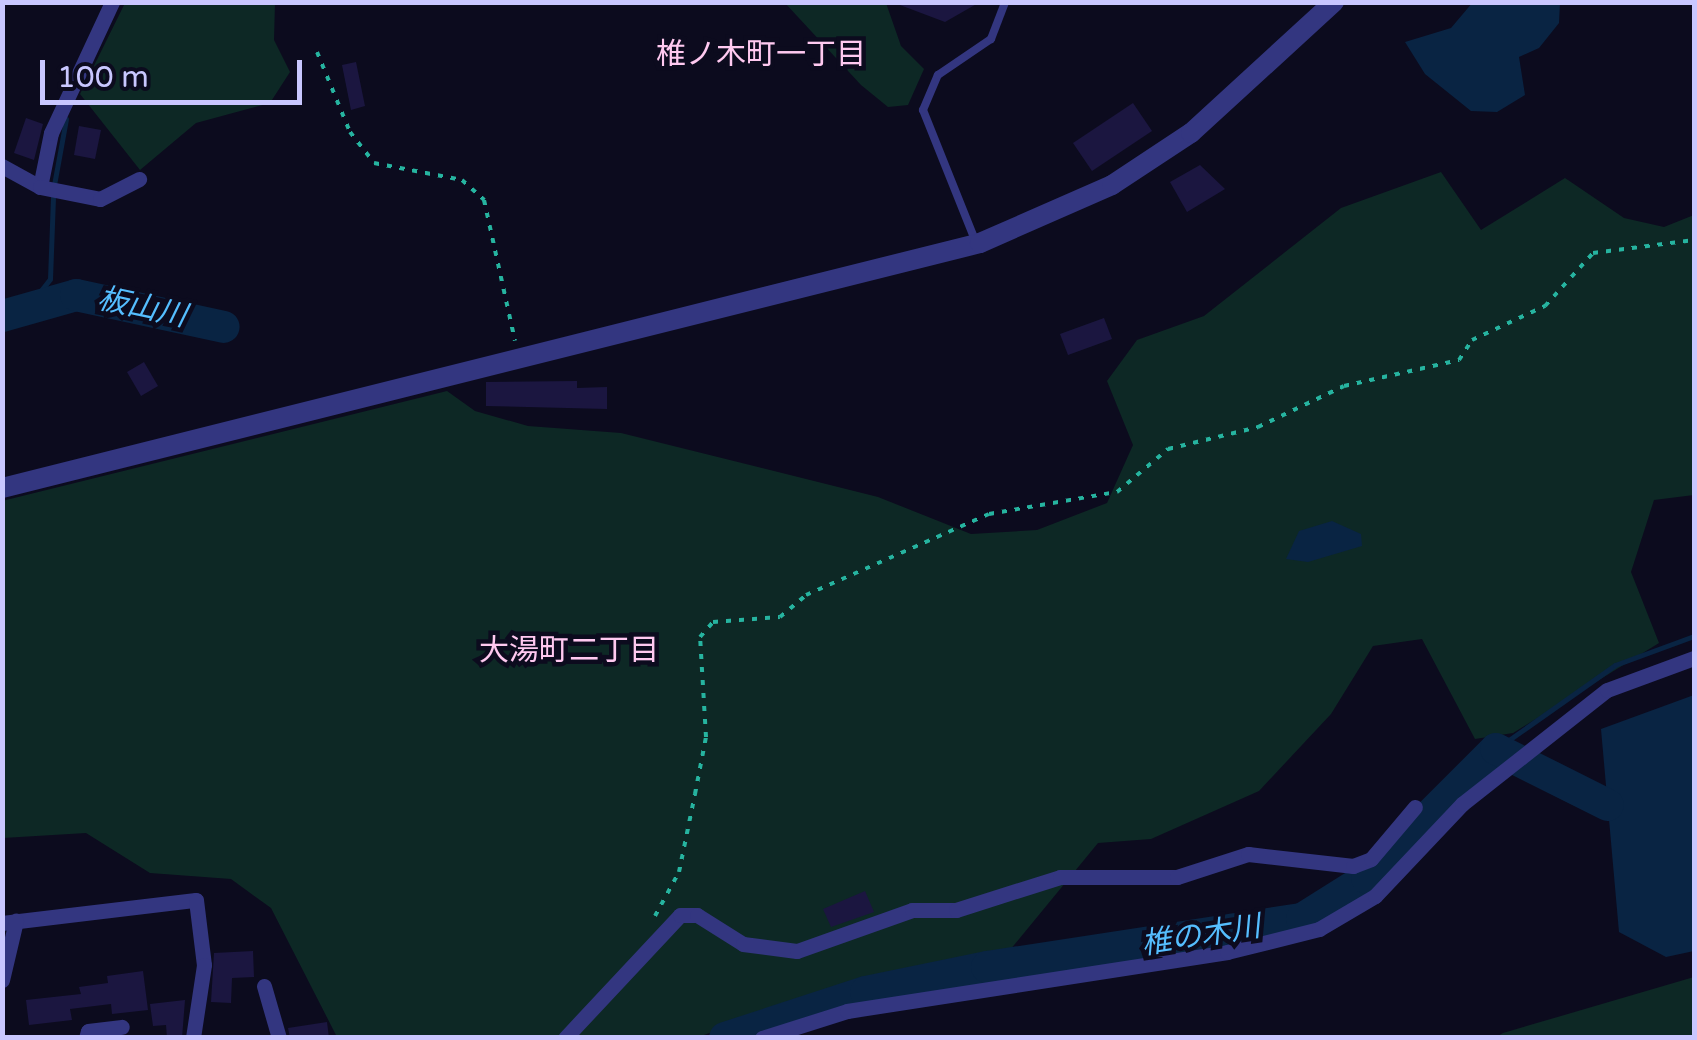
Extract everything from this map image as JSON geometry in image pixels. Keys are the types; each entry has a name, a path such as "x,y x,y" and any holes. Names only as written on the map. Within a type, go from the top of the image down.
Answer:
{"street":[{"path":"40,187 52,133 112,2"},
{"path":"2,488 977,244 1112,185 1191,133 1334,2"},
{"path":"2,166 40,187 100,199 139,179"},
{"path":"762,1038 847,1011 1227,952 1319,929 1375,896 1462,804 1607,690 1694,658"},
{"path":"565,1038 689,914 743,944 797,951 912,910 968,908 1060,877 1177,877 1248,854 1353,866 1372,858 1415,807"},
{"path":"2,980 9,922 196,900 204,965 192,1038"},
{"path":"264,986 278,1038"},
{"path":"86,1038 122,1027"}],"lane":[{"path":"977,244 923,110 938,75 991,39 1005,2"}],"path":[{"path":"317,52 350,132 374,164 462,180 484,200 520,360"},
{"path":"660,940 653,924 679,872 706,738 704,629 780,617 806,595 989,514 1117,492 1168,448 1258,426 1344,386 1459,360 1472,340 1545,306 1593,253 1694,240"}],"green space":[{"path":"125,3 275,3 274,40 290,72 270,103 196,123 140,170 80,94"},
{"path":"785,3 886,3 901,46 924,69 908,105 888,107 861,85"},
{"path":"1441,172 1481,230 1565,178 1624,218 1664,227 1694,215 1694,495 1654,500 1631,572 1659,643 1513,733 1475,739 1422,639 1373,646 1331,714 1259,791 1151,839 1098,843 1005,956 768,1013 698,1037 337,1037 271,908 231,879 150,873 86,833 3,838 2,501 447,391 475,411 528,426 621,433 878,497 971,534 1037,530 1107,503 1133,445 1107,381 1137,340 1204,316 1341,208"},
{"path":"1694,977 1694,1037 1496,1037 1503,1033"}],"water":[{"path":"1473,2 1560,3 1559,23 1539,48 1519,57 1525,95 1497,112 1471,111 1425,74 1405,42 1451,28"},
{"path":"1332,521 1361,534 1362,546 1308,562 1286,559 1299,531"},
{"path":"1694,695 1694,951 1666,957 1619,932 1601,729"}],"building":[{"path":"892,2 980,2 945,22"},
{"path":"356,62 365,106 351,110 342,65"},
{"path":"1133,103 1152,131 1092,171 1073,143"},
{"path":"26,118 43,124 34,160 14,153"},
{"path":"79,126 101,130 95,159 74,155"},
{"path":"1200,165 1225,189 1187,212 1170,182"},
{"path":"1104,318 1112,339 1068,355 1060,334"},
{"path":"144,362 158,386 141,396 127,372"},
{"path":"577,381 577,388 607,387 607,409 486,406 486,382"},
{"path":"865,891 874,912 831,927 823,909"},
{"path":"253,951 254,977 232,978 231,1003 211,1002 214,953"},
{"path":"143,971 148,1010 112,1014 111,1004 70,1009 72,1020 29,1025 26,1000 81,994 79,987 108,983 107,976"},
{"path":"185,1000 182,1038 167,1038 166,1025 153,1026 150,1004"},
{"path":"327,1022 329,1038 290,1038 288,1028"}],"waterway":[{"path":"54,185 66,119"},
{"path":"2,315 32,302 50,279 53,196"},
{"name":"板山川","path":"2,316 76,295 224,327"},
{"path":"1496,749 1615,665 1694,636"},
{"name":"椎の木川","path":"725,1038 866,992 987,967 1302,919 1367,878 1496,749 1608,805"}],"district":[{"name":"椎ノ木町一丁目","path":"761,55"},
{"name":"大湯町二丁目","path":"569,651"}]}
